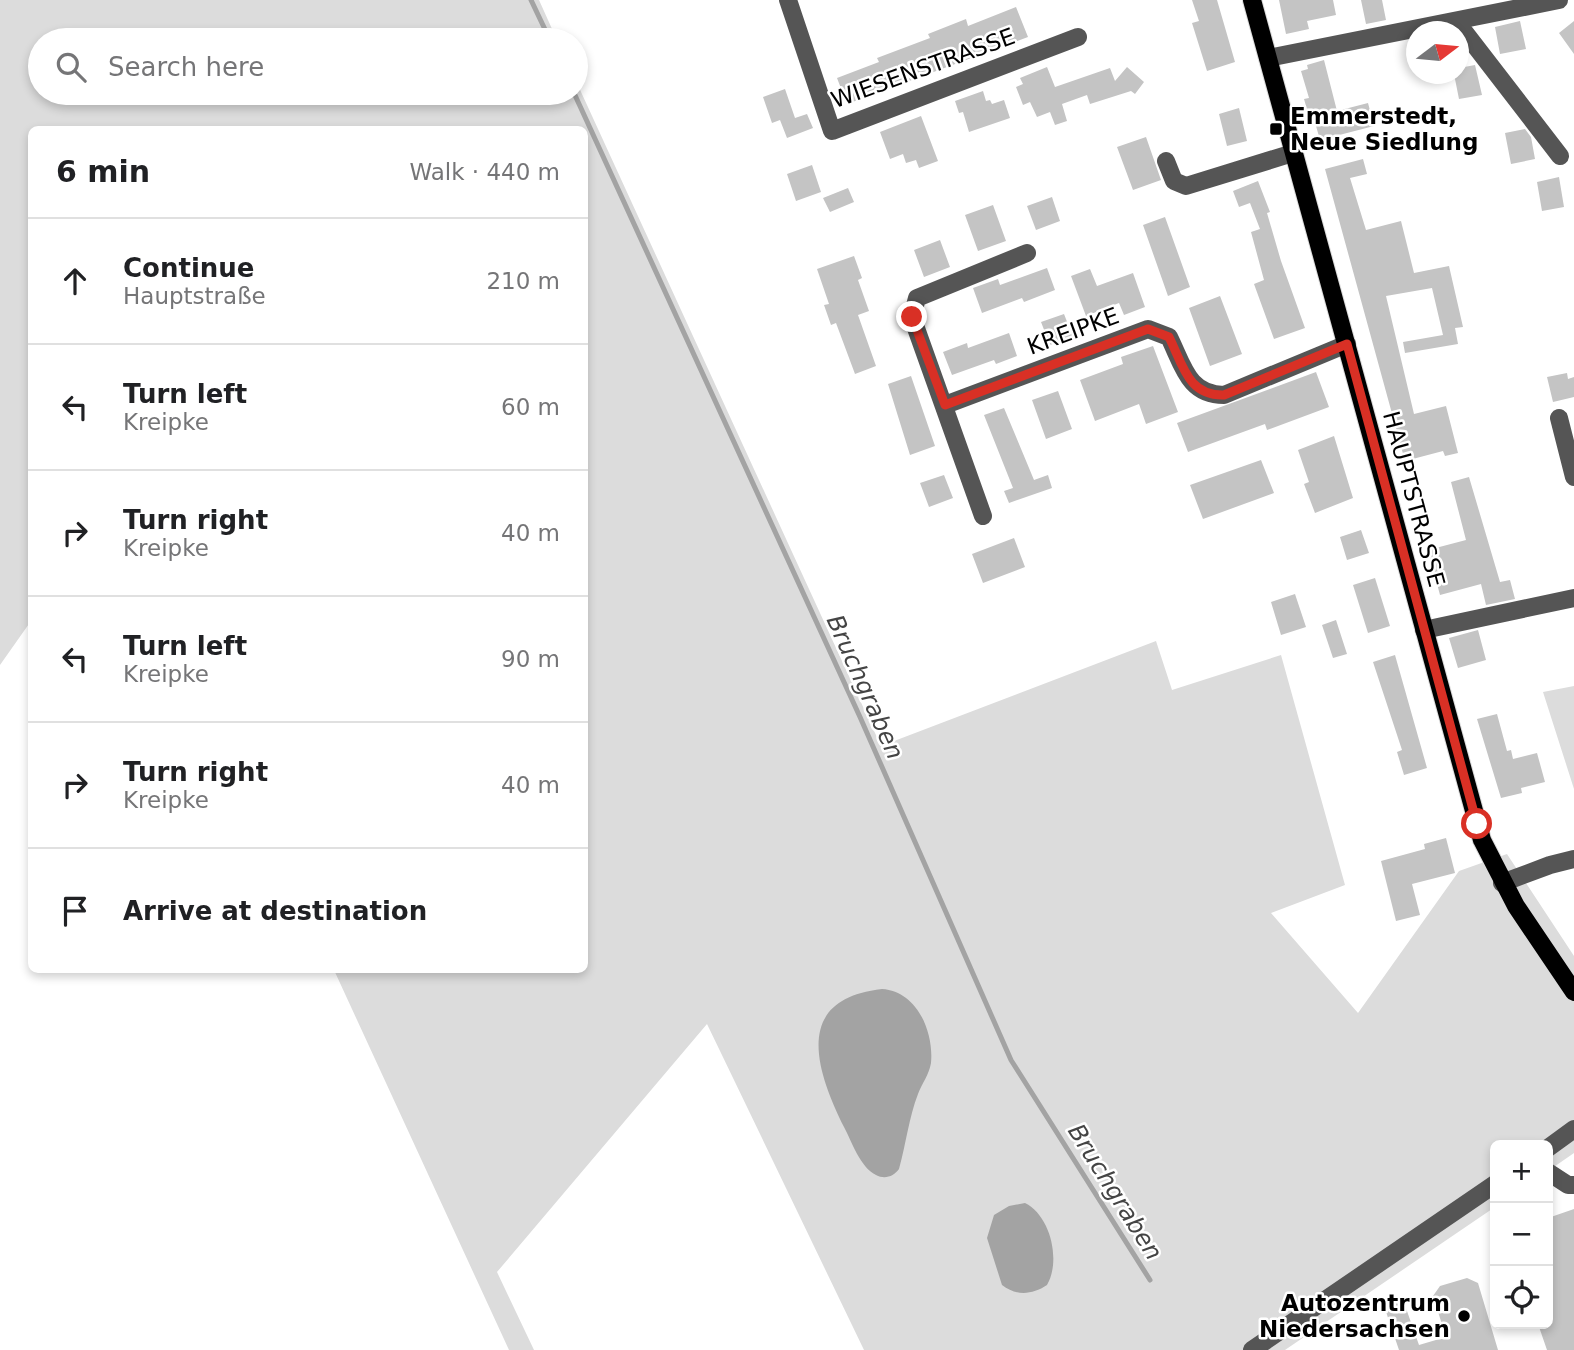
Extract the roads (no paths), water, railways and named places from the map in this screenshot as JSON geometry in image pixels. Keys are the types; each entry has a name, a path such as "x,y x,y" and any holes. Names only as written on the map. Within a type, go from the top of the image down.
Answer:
{"main road":[{"name":"HAUPTSTRASSE","path":"1252,0 1479,832 1502,883 1574,992"}],"street":[{"name":"WIESENSTRASSE","path":"788,0 832,131 1078,37"},
{"path":"1456,21 1559,0"},
{"path":"1268,58 1406,31"},
{"path":"1469,38 1560,156"},
{"path":"1166,161 1174,181 1186,186 1293,153"},
{"path":"983,516 912,317 917,298 1027,253"},
{"name":"KREIPKE","path":"945,405 1148,329 1169,337 1189,377 1198,390 1208,395 1224,395 1347,344"},
{"path":"1559,418 1574,477"},
{"path":"1424,630 1574,598"},
{"path":"1502,883 1574,859"},
{"path":"1553,1144 1574,1129"},
{"path":"1553,1175 1568,1185 1574,1185"},
{"path":"1252,1350 1490,1187"}],"waterway":[{"name":"Bruchgraben","path":"531,0 544,28"},
{"name":"Bruchgraben","path":"580,105 860,717 1011,1060 1150,1280"}],"place":[{"name":"Emmerstedt, Neue Siedlung","path":"1276,129"},
{"name":"Autozentrum Niedersachsen","path":"1464,1316"}]}
